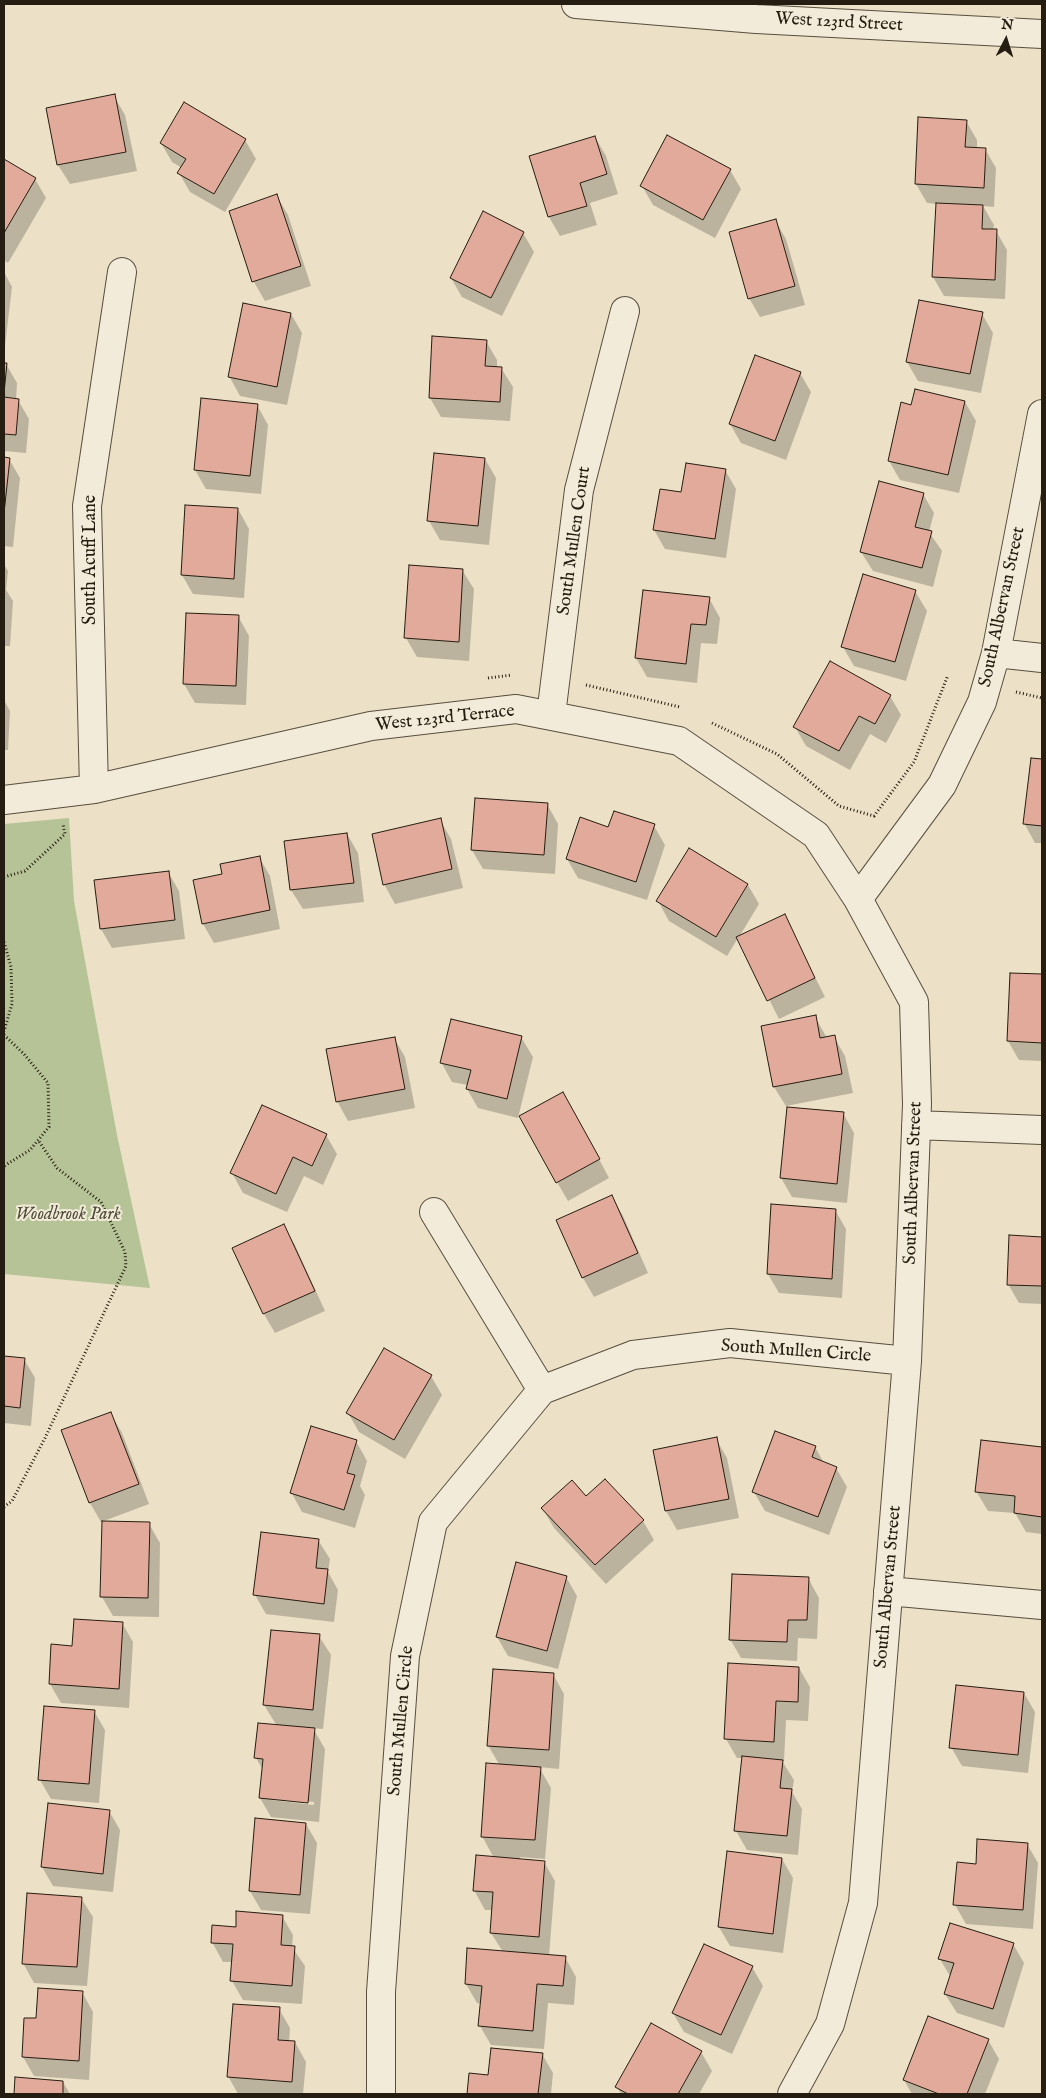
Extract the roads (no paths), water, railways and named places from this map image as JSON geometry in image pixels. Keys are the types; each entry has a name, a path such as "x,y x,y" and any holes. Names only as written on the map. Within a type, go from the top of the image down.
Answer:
{"street":[{"name":"West 123rd Street","path":"576,4 757,11 1042,34"},
{"name":"South Acuff Lane","path":"94,789 88,506 122,272"},
{"name":"South Mullen Court","path":"551,715 579,490 625,311"},
{"name":"South Albervan Street","path":"792,2094 830,2024 863,1903 907,1360 916,1125 914,1002 858,899 942,785 982,702 996,653 1042,414"},
{"path":"996,653 1042,658"},
{"name":"West 123rd Terrace","path":"4,800 94,789 371,726 516,709 679,741 816,835 858,899"},
{"path":"916,1125 1042,1130"},
{"path":"434,1212 542,1390"},
{"name":"South Mullen Circle","path":"381,2094 381,1992 405,1656 433,1522 542,1390 633,1355 730,1343 907,1360"},
{"path":"888,1592 1042,1605"}],"park label":[{"name":"Woodbrook Park","path":"68,1215"}]}
